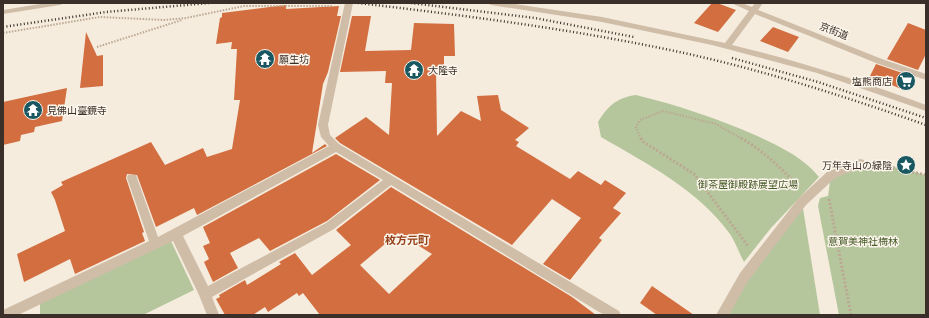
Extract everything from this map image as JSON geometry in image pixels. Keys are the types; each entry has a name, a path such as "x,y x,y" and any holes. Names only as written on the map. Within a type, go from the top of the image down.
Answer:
{"street":[{"path":"3,12 60,3"},
{"path":"491,3 626,22 727,46 816,70 926,108"},
{"name":"京街道","path":"735,3 756,6 842,46 926,77"},
{"path":"349,4 323,125 326,137 336,147 615,315"},
{"path":"727,46 756,6"},
{"path":"5,315 176,234 336,147"},
{"path":"722,315 744,276 802,202 831,175 860,163"},
{"path":"132,178 155,243"},
{"path":"205,294 330,226 391,180"},
{"path":"176,234 205,294 213,315"}],"path":[{"path":"97,47 186,18 244,6 349,4"},
{"path":"3,32 100,17 164,20 186,18"},
{"path":"758,260 724,211 694,174 642,141 636,127 640,120 663,111 716,124 752,144 777,164 798,186 802,202"},
{"path":"860,163 886,165 926,175"},
{"path":"831,175 828,196 851,315"}],"green space":[{"name":"御茶屋御殿跡展望広場","path":"636,95 696,112 755,135 782,148 798,158 819,177 771,228 744,262 730,234 703,204 671,179 601,137 598,122 605,111 623,98"},
{"name":"意賀美神社梅林","path":"860,163 886,165 926,175 926,315 839,315 818,206 820,198 828,196 831,175"},
{"path":"802,202 820,315 723,315"},
{"path":"171,241 194,290 143,315 40,315 40,303"}],"building":[{"path":"712,3 717,3 736,10 718,32 694,23"},
{"path":"286,5 286,9 339,6 337,16 341,16 328,72 323,84 312,153 325,144 327,146 197,215 194,208 156,227 137,175 127,174 126,178 144,232 142,233 145,241 75,274 70,259 24,282 17,254 65,231 51,192 63,185 61,182 151,142 165,165 203,148 207,157 232,149 240,100 234,100 237,49 231,49 232,42 216,44 220,18 222,17 222,13"},
{"path":"352,16 371,16 365,51 411,50 414,23 454,24 455,56 444,56 444,69 436,69 437,136 461,111 481,121 477,96 498,95 501,110 529,128 515,140 519,142 516,146 570,179 578,171 601,185 605,180 626,193 613,208 621,213 599,238 602,240 570,280 543,264 581,218 552,199 512,245 340,143 335,138 366,117 389,135 392,83 385,83 386,71 340,72"},
{"path":"908,23 926,30 926,54 918,70 887,59"},
{"path":"773,27 799,37 788,52 760,41"},
{"path":"86,32 97,56 103,55 103,86 80,88"},
{"path":"876,64 914,77 906,91 887,83 885,87 868,80"},
{"name":"見佛山臺鏡寺","path":"67,88 62,121 35,127 34,132 21,135 20,141 3,145 3,102"},
{"path":"336,154 380,180 327,221 270,251 259,238 230,253 238,268 213,282 204,262 209,259 203,246 210,243 203,227"},
{"path":"391,187 572,297 596,315 320,315 303,293 299,296 297,293 268,312 265,307 253,315 225,315 216,299 220,297 219,295 245,280 247,285 281,264 279,262 295,253 312,275 351,245 336,230","holes":["398,233 432,254 389,294 360,265"]},
{"path":"652,286 694,315 657,315 640,303"}],"railway":[{"path":"3,27 106,12 209,3"},
{"path":"358,3 435,12 589,35 627,41 698,56 797,82 926,125"},
{"path":"411,3 535,18 634,37"},
{"path":"732,58 818,82 926,118"}],"place":[{"name":"願生坊","path":"265,59"},
{"name":"大隆寺","path":"414,70"},
{"name":"塩熊商店","path":"906,81"},
{"name":"見佛山臺鏡寺","path":"33,110"},
{"name":"万年寺山の緑陰","path":"906,165"}],"district":[{"name":"枚方元町","path":"407,240"}]}
